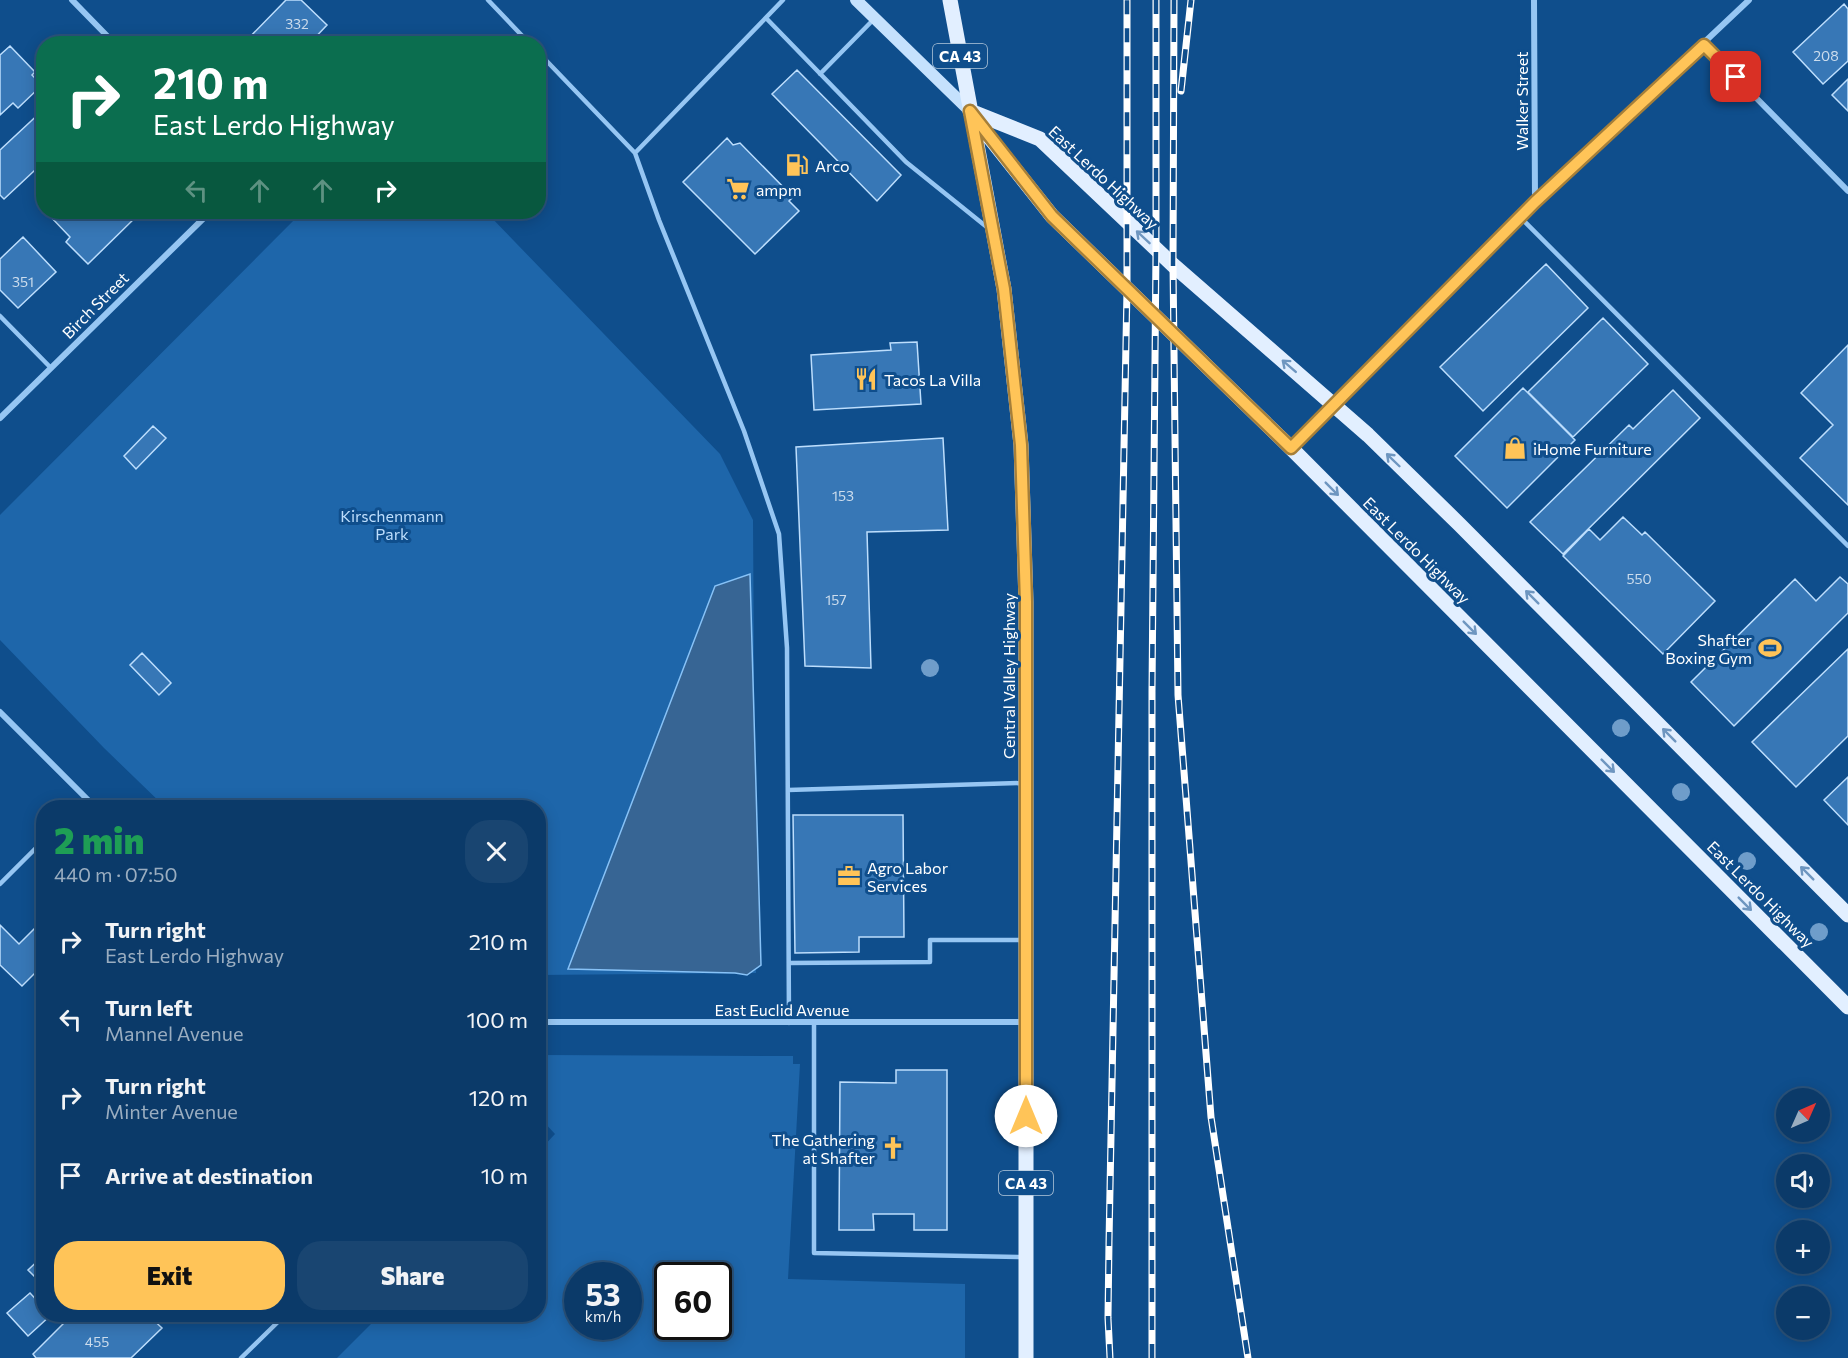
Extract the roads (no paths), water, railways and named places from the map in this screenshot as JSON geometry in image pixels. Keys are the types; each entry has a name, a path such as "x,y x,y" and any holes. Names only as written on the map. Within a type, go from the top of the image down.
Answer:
{"main road":[{"name":"East Lerdo Highway","path":"856,0 970,111 1052,216 1291,448 1848,1007"},
{"name":"Central Valley Highway","path":"950,0 1004,289 1021,445 1026,602 1026,1358"},
{"name":"East Lerdo Highway","path":"970,111 1040,139 1164,257 1333,404 1460,525 1848,915"}],"street":[{"path":"72,0 107,36"},
{"name":"Walker Street","path":"1534,0 1535,202"},
{"path":"1291,448 1535,202 1704,45 1749,0"},
{"path":"1704,45 1848,191"},
{"name":"Birch Street","path":"0,418 203,219"},
{"path":"0,712 86,798"},
{"name":"East Euclid Avenue","path":"546,1022 1026,1022"}],"lane":[{"path":"488,0 522,36"},
{"path":"635,153 783,0"},
{"path":"766,18 906,162 993,232"},
{"path":"820,74 875,18"},
{"path":"546,60 635,153 659,220 744,431 779,534 788,648 789,1023"},
{"path":"1520,217 1848,546"},
{"path":"0,316 51,368"},
{"path":"788,790 1026,783"},
{"path":"0,884 36,848"},
{"path":"789,963 930,962 930,940 1026,940"},
{"path":"814,1022 814,1253 1026,1257"},
{"path":"241,1358 278,1322"}],"railway":[{"path":"1110,1358 1109,1242 1127,289 1127,0"},
{"path":"1152,1358 1152,692 1156,0"},
{"path":"1174,0 1173,265 1178,695 1211,1117 1248,1358"},
{"path":"1181,91 1191,0"}],"place":[{"name":"Arco","path":"797,165"},
{"name":"ampm","path":"738,189"},
{"name":"Tacos La Villa","path":"866,379"},
{"name":"iHome Furniture","path":"1515,448"},
{"name":"Shafter Boxing Gym","path":"1770,648"},
{"name":"Agro Labor Services","path":"849,876"},
{"name":"The Gathering at Shafter","path":"893,1148"}],"park label":[{"name":"Kirschenmann Park","path":"392,524"}]}
